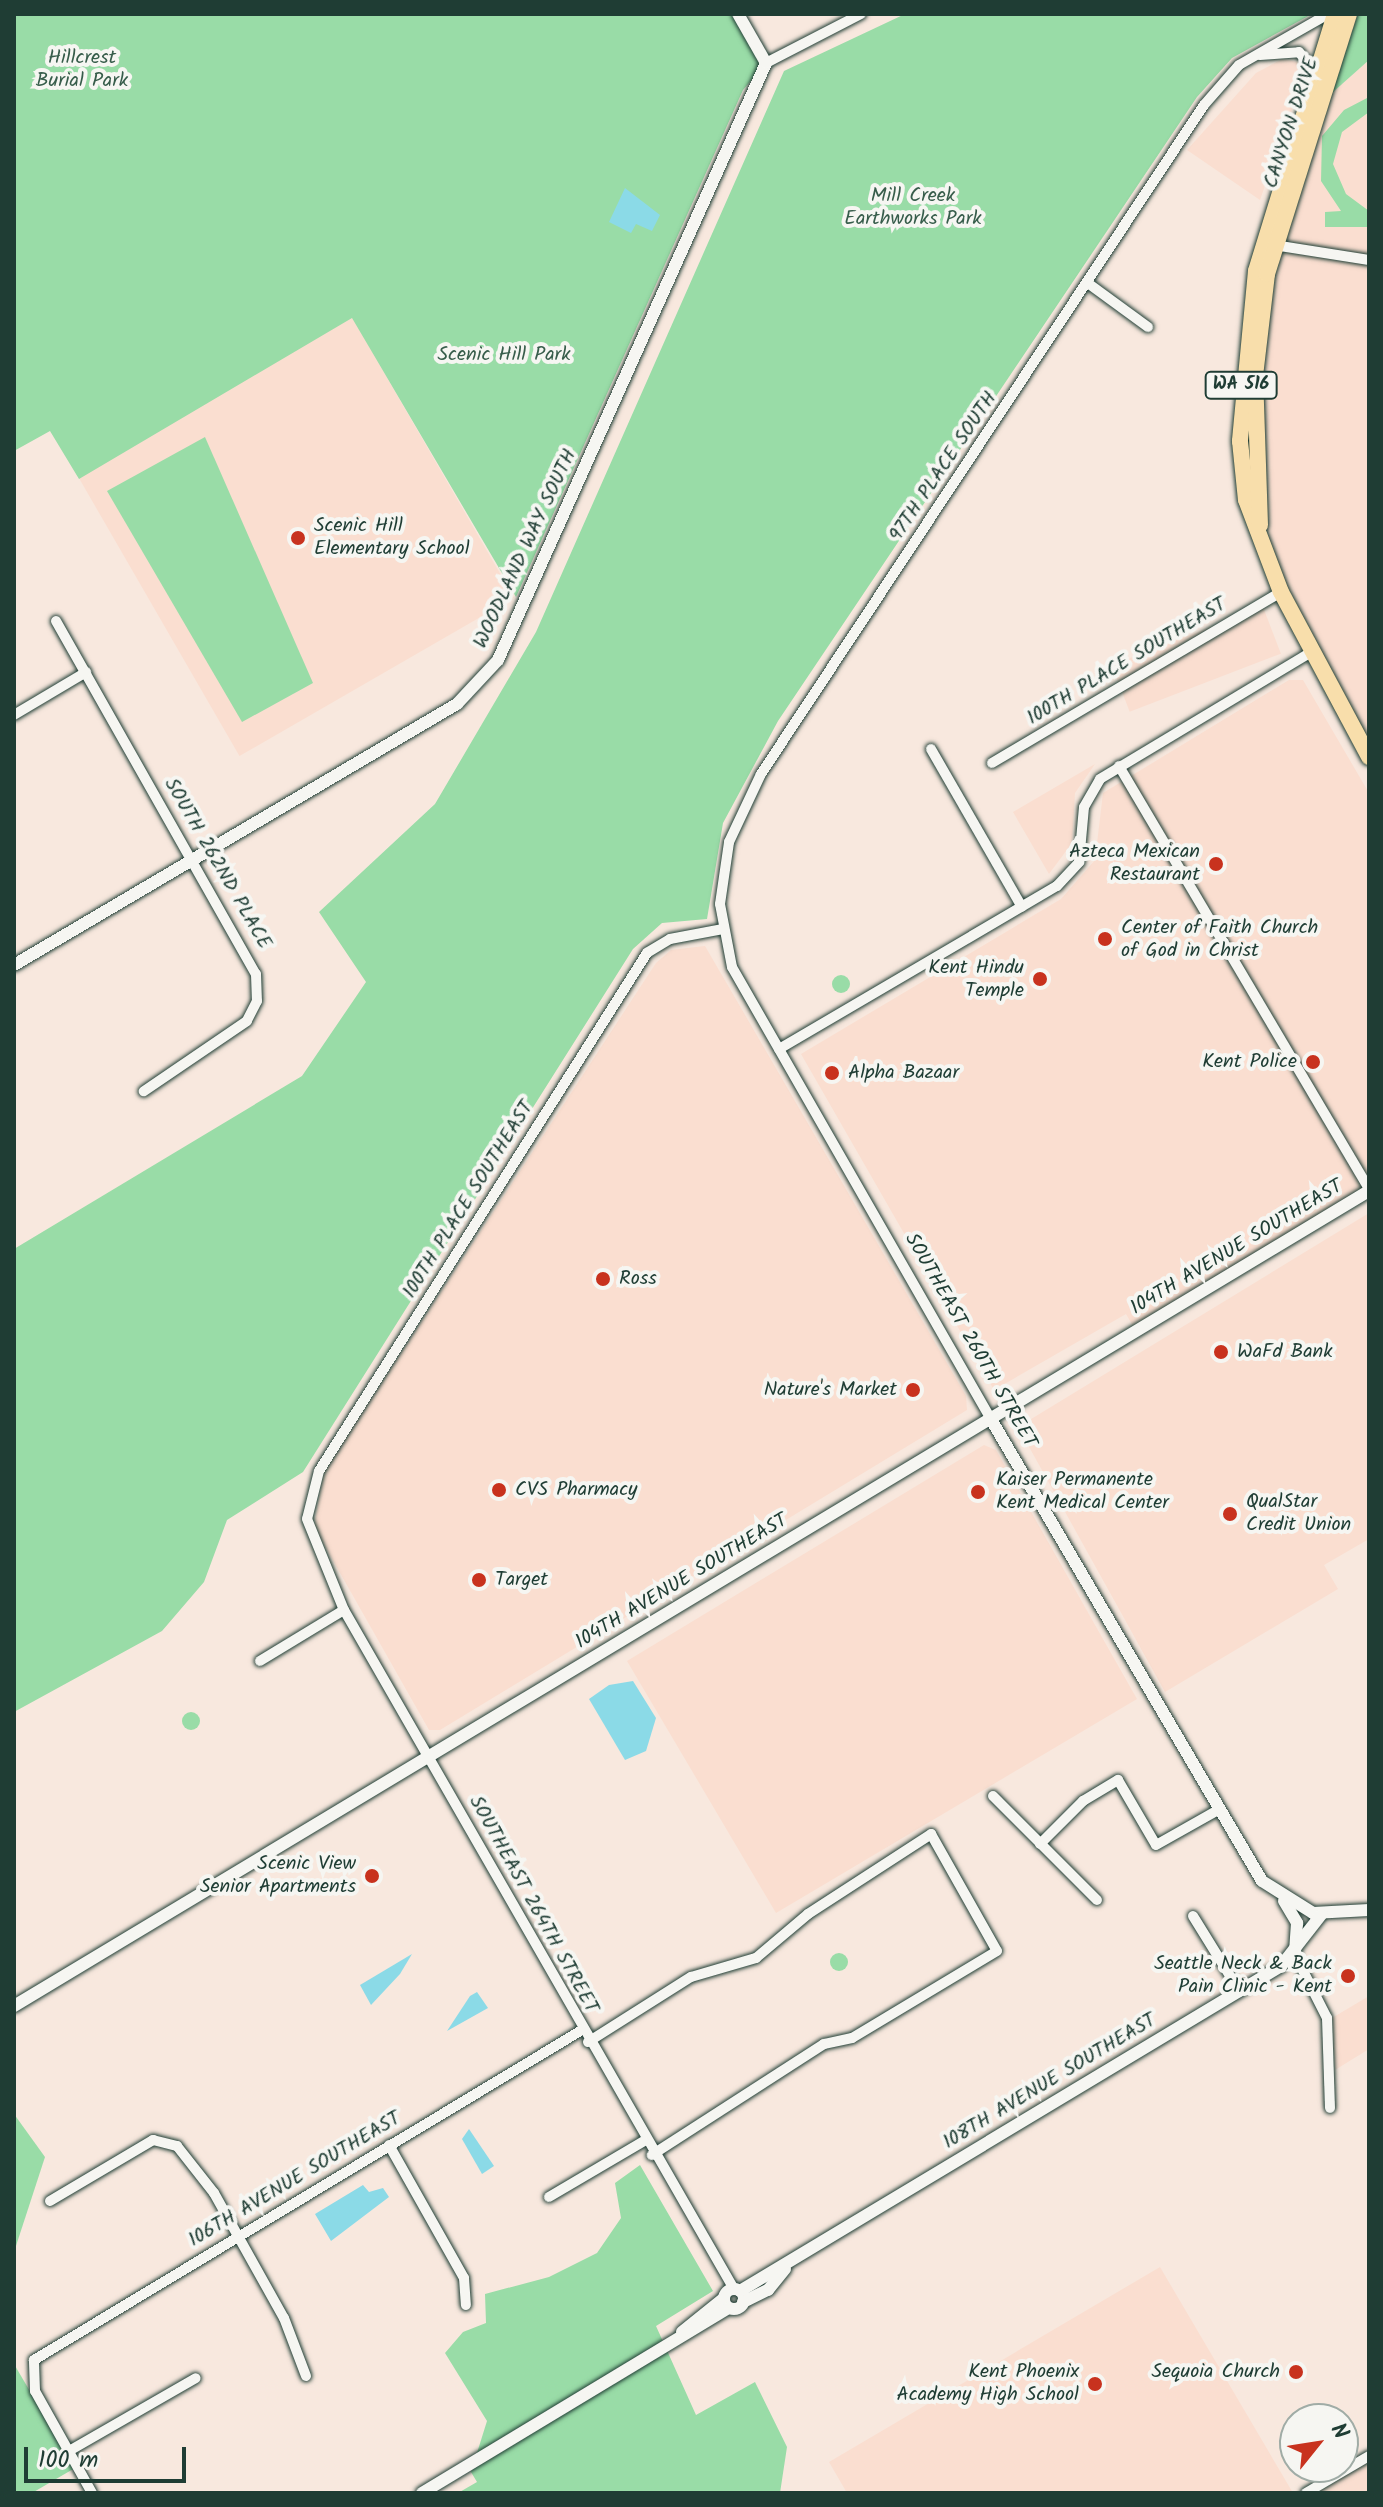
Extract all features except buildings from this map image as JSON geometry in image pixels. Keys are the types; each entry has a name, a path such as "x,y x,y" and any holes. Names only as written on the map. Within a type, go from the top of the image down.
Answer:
{"main road":[{"name":"CANYON DRIVE","path":"1268,244 1335,14"},
{"name":"CANYON DRIVE","path":"1268,244 1349,14"},
{"name":"WA 516","path":"1268,244 1247,320 1240,441 1246,500 1260,525 1281,592 1308,654 1369,757"}],"street":[{"path":"738,14 766,63 861,14"},
{"name":"97TH PLACE SOUTH","path":"723,929 729,842 761,774 1217,87 1258,55 1328,14"},
{"path":"1258,55 1299,52 1317,74"},
{"name":"WOODLAND WAY SOUTH","path":"14,965 196,861 457,704 498,660 766,63"},
{"path":"1268,244 1369,260"},
{"path":"1089,284 1148,327"},
{"name":"100TH PLACE SOUTHEAST","path":"992,763 1281,592"},
{"name":"SOUTH 262ND PLACE","path":"56,621 253,964 257,1001 232,1035 144,1091"},
{"path":"779,1049 1022,907 1073,872 1089,792 1119,766 1308,654"},
{"path":"14,715 86,672"},
{"path":"931,749 1022,907"},
{"path":"1119,766 1369,1190"},
{"name":"SOUTHEAST 260TH STREET","path":"723,929 732,967 1218,1810 1262,1881 1282,1899 1317,1914"},
{"name":"100TH PLACE SOUTHEAST","path":"312,1544 307,1519 319,1471 647,953 670,939 723,929"},
{"name":"104TH AVENUE SOUTHEAST","path":"14,2006 992,1421 1369,1190"},
{"name":"SOUTHEAST 264TH STREET","path":"312,1544 344,1610 732,2295"},
{"path":"260,1661 344,1610"},
{"path":"1040,1844 1083,1801 1118,1780 1156,1845 1218,1810"},
{"path":"993,1796 1097,1900"},
{"path":"588,2042 691,1977 756,1958 808,1914 931,1834 997,1951 852,2038 824,2044 652,2155"},
{"path":"1282,1899 1297,1923 1295,1955 1327,2018 1330,2108"},
{"path":"1317,1914 1369,1910"},
{"name":"108TH AVENUE SOUTHEAST","path":"422,2493 682,2332 732,2295 768,2290 785,2269 1240,1992 1295,1955 1317,1914"},
{"path":"1193,1916 1240,1992"},
{"name":"106TH AVENUE SOUTHEAST","path":"69,2451 35,2391 31,2366 237,2234 582,2030"},
{"path":"50,2201 153,2140 168,2141 184,2152 237,2234 284,2318 306,2376"},
{"path":"549,2197 644,2141"},
{"path":"389,2145 464,2278 466,2305"},
{"path":"92,2493 69,2451 196,2378"},
{"path":"1306,2493 1369,2456"}],"shaded area":[{"path":"1282,59 1298,62 1301,84 1260,200 1187,150 1256,73"},
{"path":"1369,60 1369,757 1308,654 1260,525 1246,441 1247,382 1306,116"},
{"name":"Scenic Hill Elementary School","path":"352,317 514,598 239,756 77,476"},
{"path":"1263,607 1281,654 1130,712 1112,665"},
{"path":"1289,680 1303,680 1369,793 1369,1191 1137,1333 1126,1314 994,1390 801,1054 1061,899 1095,860 1103,793"},
{"path":"1095,764 1075,793 1072,843 1049,874 1013,812"},
{"path":"705,946 966,1396 967,1410 440,1730 429,1730 314,1527 324,1471 656,963 671,950"},
{"path":"1369,1213 1369,1539 1324,1565 1338,1589 1165,1692 1018,1427"},
{"path":"984,1445 996,1450 1137,1699 776,1913 627,1661"},
{"path":"1369,1996 1369,2049 1335,2070 1332,2018"},
{"name":"Kent Phoenix Academy High School","path":"1160,2267 1279,2469 1279,2483 1287,2483 1293,2493 847,2493 829,2462"},
{"path":"1369,2456 1369,2493 1306,2493 1323,2483 1359,2483 1359,2462"}],"green space":[{"path":"14,14 738,14 766,63 743,90 516,597 352,318 79,479 50,431 14,451"},
{"name":"Mill Creek Earthworks Park","path":"905,14 1312,14 1232,58 1197,97 778,721 723,823 707,919 662,923 633,949 303,1472 227,1520 204,1582 162,1631 14,1712 14,1249 302,1076 366,982 319,912 435,804 536,632 784,71"},
{"path":"1358,14 1369,14 1369,60 1332,93"},
{"path":"1369,97 1369,112 1342,132 1333,164 1346,194 1369,211 1369,227 1325,227 1325,212 1341,211 1321,181 1322,136 1344,110"},
{"path":"205,437 313,683 242,722 107,491"},
{"path":"841,975 850,984 841,993 832,984"},
{"path":"187,1712 195,1712 200,1721 198,1728 187,1730 182,1725 182,1717"},
{"path":"835,1953 843,1953 848,1962 846,1969 835,1971 830,1966 830,1958"},
{"path":"14,2114 45,2157 14,2252"},
{"path":"640,2165 713,2291 656,2326 696,2415 755,2382 787,2447 780,2493 458,2493 477,2482 471,2472 487,2421 445,2353 463,2332 486,2323 485,2294 549,2277 597,2253 621,2218 615,2183"},
{"path":"14,2364 75,2468 32,2493 14,2493"}],"water":[{"path":"625,188 660,215 652,231 636,224 631,233 609,222"},
{"path":"633,1681 656,1718 646,1751 625,1760 589,1699 609,1685"},
{"path":"412,1954 400,1974 371,2005 360,1985"},
{"path":"477,1992 488,2008 447,2031 470,1996"},
{"path":"469,2129 494,2166 482,2174 462,2139"},
{"path":"363,2185 369,2192 383,2188 389,2197 331,2241 315,2214"}],"place":[{"name":"Scenic Hill Elementary School","path":"298,538"},
{"name":"Azteca Mexican Restaurant","path":"1216,864"},
{"name":"Center of Faith Church of God in Christ","path":"1105,939"},
{"name":"Kent Hindu Temple","path":"1040,979"},
{"name":"Kent Police","path":"1313,1062"},
{"name":"Alpha Bazaar","path":"832,1073"},
{"name":"Ross","path":"603,1279"},
{"name":"WaFd Bank","path":"1221,1352"},
{"name":"Nature's Market","path":"913,1390"},
{"name":"CVS Pharmacy","path":"499,1490"},
{"name":"Kaiser Permanente Kent Medical Center","path":"978,1492"},
{"name":"QualStar Credit Union","path":"1230,1514"},
{"name":"Target","path":"479,1580"},
{"name":"Scenic View Senior Apartments","path":"372,1876"},
{"name":"Seattle Neck & Back Pain Clinic - Kent","path":"1348,1976"},
{"name":"Sequoia Church","path":"1296,2372"},
{"name":"Kent Phoenix Academy High School","path":"1095,2384"}],"park label":[{"name":"Hillcrest Burial Park","path":"82,70"},
{"name":"Scenic Hill Park","path":"504,355"}]}
